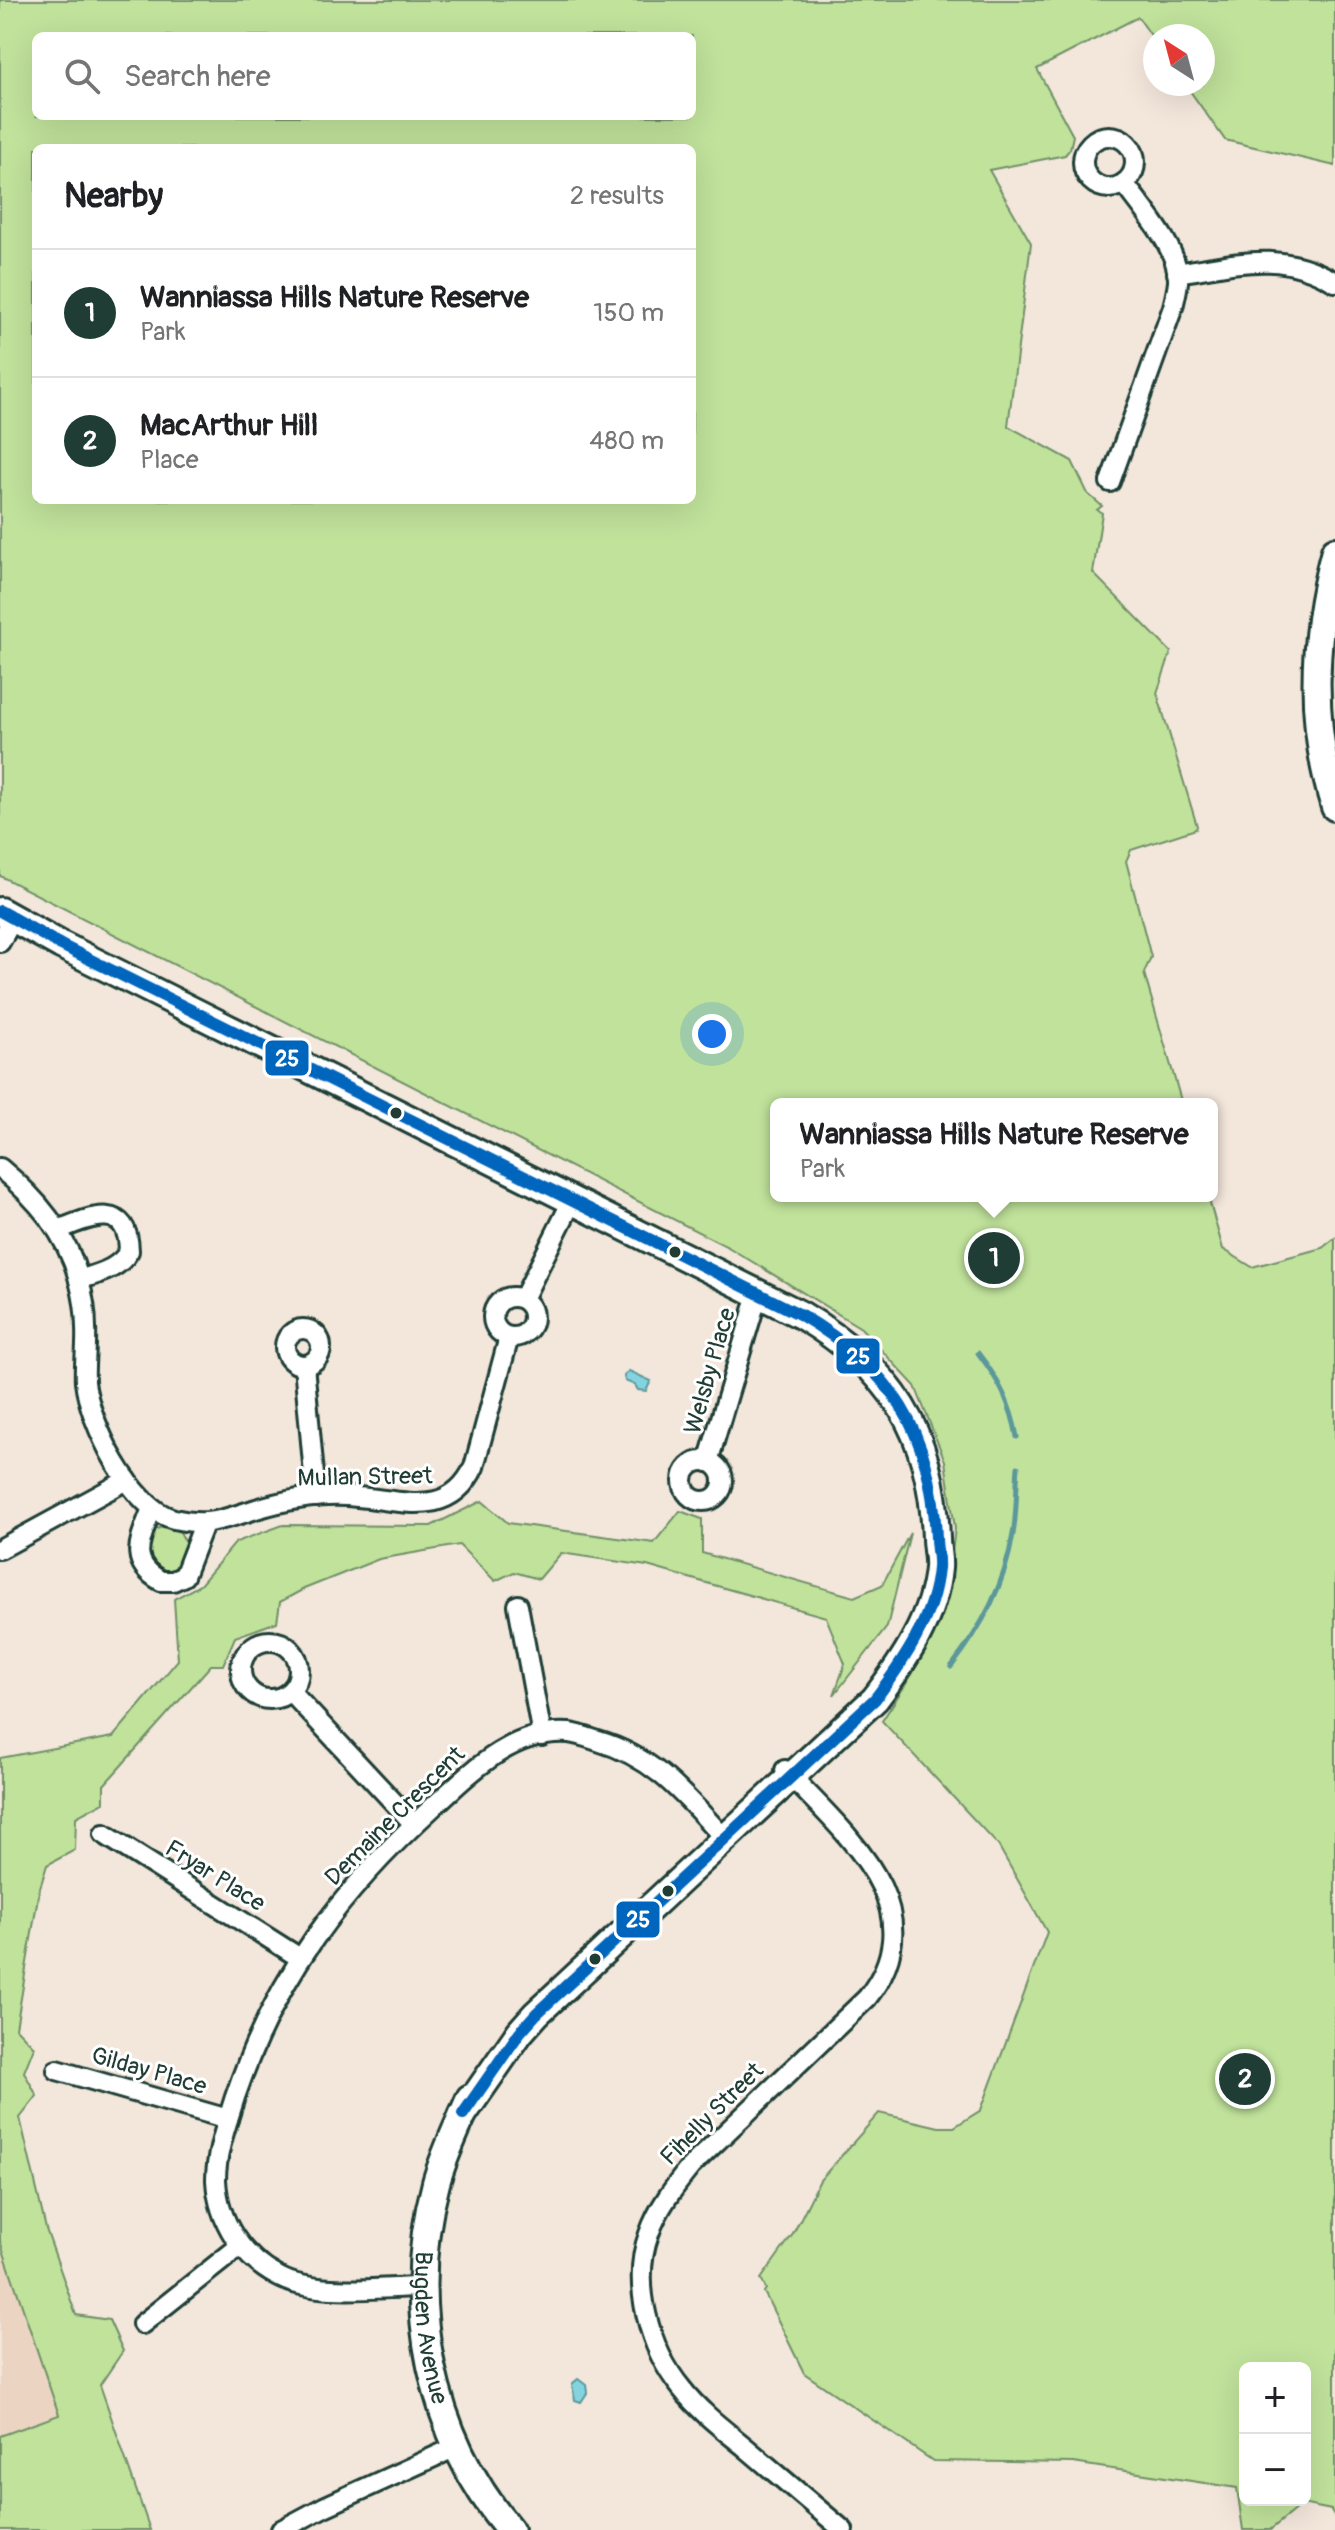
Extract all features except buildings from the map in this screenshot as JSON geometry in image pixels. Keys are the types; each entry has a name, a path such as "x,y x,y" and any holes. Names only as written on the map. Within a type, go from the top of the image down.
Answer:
{"street":[{"path":"1110,482 1173,307 1177,273 1164,240 1124,183"},
{"path":"1177,273 1278,261 1318,272 1335,282"},
{"path":"1335,551 1317,640 1316,692 1318,730 1335,807"},
{"name":"Bugden Avenue","path":"4,924 572,1201 835,1335 865,1360 892,1391 921,1444 931,1483 936,1541 910,1629 872,1695 517,2029 482,2070 436,2183 426,2235 422,2287 430,2367 437,2394 458,2446 478,2484 510,2530"},
{"name":"Mullan Street","path":"0,1168 28,1192 58,1230 79,1280 86,1326 85,1382 91,1408 127,1480 152,1508 171,1518 204,1524 226,1521 295,1499 349,1496 422,1503 440,1502 455,1495 467,1483 474,1467 509,1337 523,1335 532,1324 532,1310 523,1299 572,1201"},
{"path":"58,1230 95,1215 103,1215 116,1220 125,1231 129,1251 124,1259 114,1268 79,1280"},
{"name":"Welsby Place","path":"708,1462 758,1294"},
{"path":"509,1337 495,1327 494,1310 506,1298 523,1299"},
{"path":"304,1365 316,1497"},
{"path":"0,1549 127,1480"},
{"path":"152,1508 138,1547 144,1568 161,1581 173,1581 184,1576 204,1524"},
{"path":"518,1605 542,1736"},
{"path":"290,1691 414,1824"},
{"name":"Demaine Crescent","path":"422,2287 304,2286 281,2278 259,2265 240,2246 223,2213 216,2178 228,2119 249,2055 267,2014 300,1958 355,1883 414,1824 481,1763 510,1746 542,1736 569,1733 636,1755 674,1784 722,1835"},
{"name":"Fihelly Street","path":"788,1773 872,1865 885,1891 892,1918 890,1958 881,1981 867,1998 691,2166 671,2190 649,2235 643,2260 644,2293 651,2335 666,2367 681,2389 704,2414 843,2530"},
{"name":"Fryar Place","path":"104,1834 300,1958"},
{"name":"Gilday Place","path":"57,2070 228,2119"},
{"path":"142,2324 240,2246"},
{"path":"281,2530 458,2446"}],"shaded area":[{"path":"0,2241 59,2416 0,2436"}],"green space":[{"path":"0,0 1335,0 1335,166 1225,140 1194,96 1215,96 1215,24 1143,24 1138,17 1037,69 1073,136 1065,155 989,170 1031,243 1008,426 1072,461 1088,494 1102,506 1097,510 1102,513 1093,573 1171,652 1157,693 1197,826 1196,829 1131,850 1126,861 1151,957 1144,973 1180,1098 770,1098 770,1202 1210,1202 1223,1249 1252,1267 1322,1248 1335,1238 1335,2517 1331,2510 1311,2506 1311,2362 1239,2362 1239,2502 1237,2488 1073,2463 933,2461 804,2373 764,2292 766,2289 761,2279 793,2234 820,2180 879,2113 939,2127 954,2127 981,2110 1047,1932 998,1845 882,1721 913,1673 947,1594 955,1528 945,1461 915,1386 861,1328 728,1247 0,876"},
{"path":"482,1501 508,1523 654,1543 680,1511 702,1519 702,1553 854,1597 882,1585 910,1533 887,1627 834,1695 845,1664 826,1617 647,1566 561,1553 539,1579 514,1572 495,1581 459,1545 379,1559 280,1602 277,1622 235,1637 223,1665 211,1665 104,1785 104,1802 76,1817 75,1850 47,1865 39,1891 16,2028 34,2047 24,2072 37,2096 20,2118 46,2229 76,2315 109,2320 123,2351 100,2385 150,2530 0,2530 0,2436 59,2415 0,2241 0,1758 113,1737 178,1660 174,1599 200,1585 236,1542 283,1525 431,1526"},
{"path":"167,1526 180,1532 187,1545 176,1567 167,1571 152,1567 144,1541 153,1530"},
{"path":"1240,2506 1300,2506 1270,2530 1243,2530"}],"water":[{"path":"629,1371 651,1381 646,1391 638,1390 635,1385 625,1381 624,1376"},
{"path":"578,2379 586,2385 587,2393 581,2402 575,2400 572,2384"}],"waterway":[{"path":"978,1353 1003,1393 1017,1437"},
{"path":"951,1667 982,1621 1004,1571 1014,1526 1018,1467"}],"transit line":[{"name":"25","path":"0,911 61,945 801,1315 833,1336 883,1381 916,1435 933,1500 938,1568 931,1604 916,1638 897,1669 875,1699 536,2014 463,2114"}],"place":[{"name":"Wanniassa Hills Nature Reserve","path":"994,1258"},
{"name":"MacArthur Hill","path":"1245,2079"}]}
